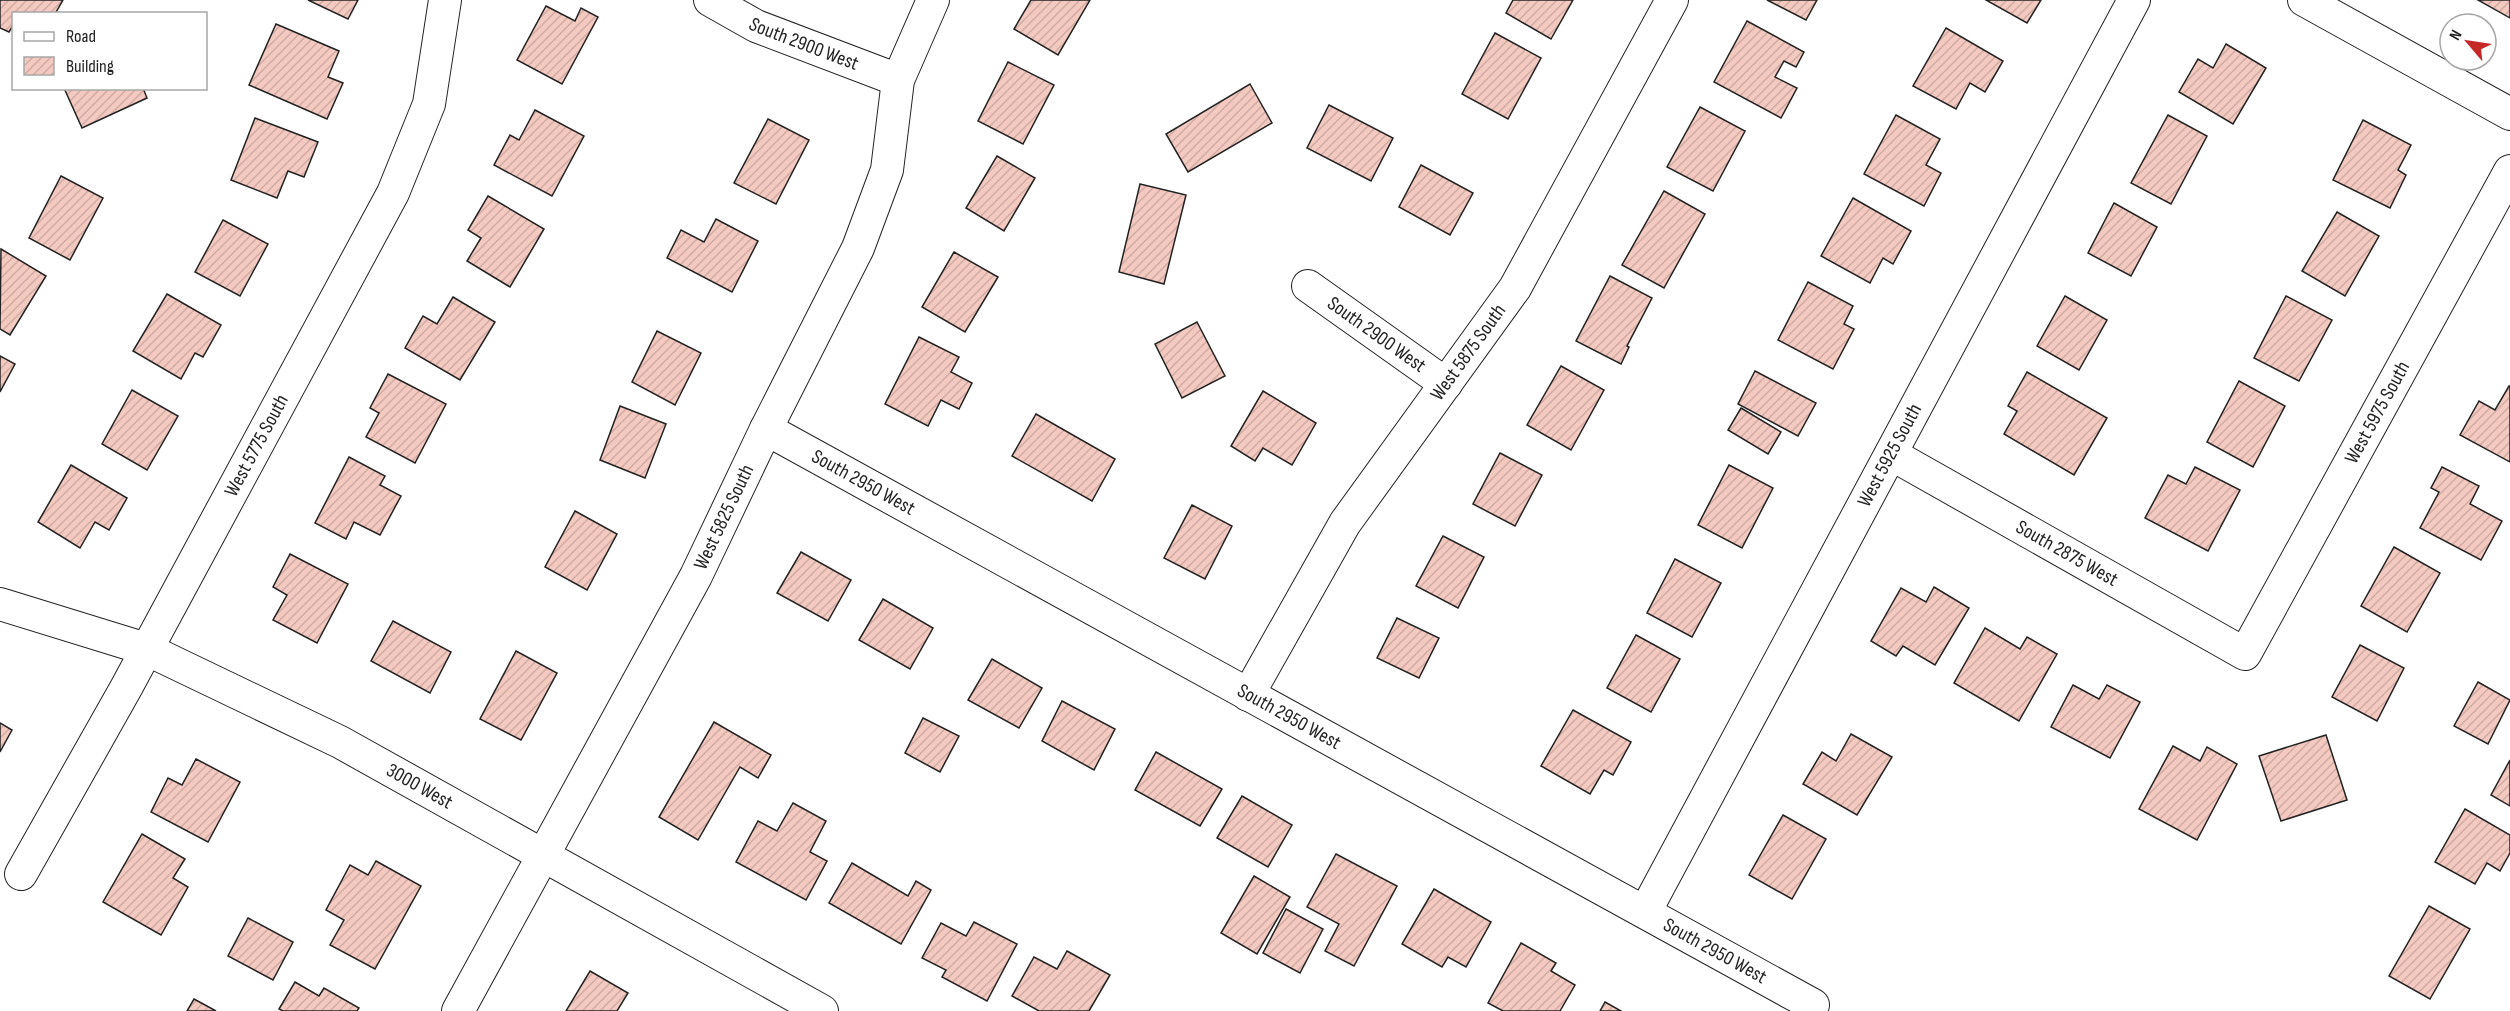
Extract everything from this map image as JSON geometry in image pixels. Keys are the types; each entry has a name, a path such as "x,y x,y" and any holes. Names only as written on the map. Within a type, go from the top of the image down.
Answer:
{"street":[{"name":"West 5775 South","path":"21,874 146,649 393,193 429,104 445,0"},
{"name":"South 2900 West","path":"710,0 756,26 898,80"},
{"name":"West 5825 South","path":"458,1011 696,576 766,429 858,248 887,170 898,80 933,0"},
{"name":"West 5875 South","path":"1248,694 1345,524 1515,288 1672,0"},
{"name":"West 5925 South","path":"1645,912 2134,0"},
{"path":"2304,0 2510,114"},
{"name":"West 5975 South","path":"2245,654 2510,171"},
{"name":"South 2900 West","path":"1308,286 1446,384"},
{"name":"South 2950 West","path":"766,429 1814,1005"},
{"name":"South 2875 West","path":"1891,454 2245,654"},
{"name":"3000 West","path":"0,604 146,649 340,742 822,1011"}],"building":[{"path":"0,0 63,0 56,12 12,12 12,27 9,32 0,28"},
{"path":"308,0 358,0 348,19"},
{"path":"1031,0 1090,0 1058,55 1014,29"},
{"path":"1513,0 1573,0 1551,39 1506,13"},
{"path":"1767,0 1817,0 1806,20"},
{"path":"1986,0 2041,0 2027,23"},
{"path":"2478,0 2510,0 2510,18"},
{"path":"546,6 575,21 581,8 598,17 562,84 517,60"},
{"path":"1747,21 1804,52 1796,67 1784,61 1775,77 1797,88 1781,118 1714,82"},
{"path":"276,24 339,51 328,77 343,83 327,119 249,85"},
{"path":"1946,28 2003,61 1985,92 1970,83 1956,109 1913,86"},
{"path":"1495,33 1541,58 1508,119 1462,94"},
{"path":"2226,44 2266,68 2233,124 2179,92 2198,59 2213,68"},
{"path":"1008,62 1054,85 1023,144 978,121"},
{"path":"1250,84 1272,123 1188,172 1166,134"},
{"path":"65,90 144,90 147,98 82,128"},
{"path":"1329,105 1393,138 1371,181 1307,148"},
{"path":"1700,107 1745,131 1713,191 1667,167"},
{"path":"535,110 584,136 552,196 494,165 510,135 519,140"},
{"path":"1896,115 1940,139 1926,165 1941,173 1924,206 1864,174"},
{"path":"2168,115 2207,136 2171,204 2131,183"},
{"path":"255,118 318,142 304,177 288,171 277,198 231,180"},
{"path":"768,119 809,140 776,204 734,183"},
{"path":"2363,120 2411,145 2398,170 2406,175 2390,208 2333,180"},
{"path":"997,156 1035,178 1004,231 966,208"},
{"path":"1421,165 1473,193 1450,235 1399,207"},
{"path":"61,176 103,198 70,260 29,238"},
{"path":"1140,184 1186,195 1164,284 1119,272"},
{"path":"1664,191 1705,214 1664,288 1622,265"},
{"path":"488,196 544,229 510,287 467,261 481,238 468,230"},
{"path":"1853,198 1911,231 1893,264 1883,258 1870,283 1821,256"},
{"path":"2114,203 2157,227 2131,276 2088,253"},
{"path":"2337,212 2379,236 2345,296 2302,271"},
{"path":"716,219 758,241 732,292 667,258 681,230 704,242"},
{"path":"223,220 268,244 240,296 195,272"},
{"path":"1,249 46,276 10,335 0,329"},
{"path":"954,252 998,277 965,332 922,307"},
{"path":"1610,276 1652,298 1627,346 1629,347 1621,364 1576,341"},
{"path":"1808,282 1853,306 1844,324 1854,329 1833,369 1778,340"},
{"path":"167,294 221,325 203,357 195,353 181,379 133,351"},
{"path":"2065,296 2107,320 2079,370 2037,346"},
{"path":"2286,296 2332,320 2299,381 2254,358"},
{"path":"453,297 495,322 460,380 405,348 423,316 437,324"},
{"path":"1197,322 1225,376 1182,398 1155,344"},
{"path":"657,331 701,353 675,405 632,382"},
{"path":"919,337 959,357 951,372 972,383 959,409 941,400 928,426 885,404"},
{"path":"0,356 15,364 0,392"},
{"path":"1561,366 1604,390 1571,450 1527,425"},
{"path":"1755,371 1816,403 1798,436 1738,404"},
{"path":"2027,372 2107,418 2074,475 2004,434 2017,411 2008,406"},
{"path":"388,374 446,404 415,463 366,437 379,413 370,408"},
{"path":"2239,381 2285,406 2253,467 2207,442"},
{"path":"2509,386 2510,462 2460,435 2479,401 2495,410"},
{"path":"132,390 178,416 147,470 102,444"},
{"path":"1263,391 1316,423 1292,465 1263,448 1255,461 1231,446"},
{"path":"620,406 666,424 645,478 600,460"},
{"path":"1741,408 1781,432 1768,454 1728,430"},
{"path":"1036,414 1115,459 1092,501 1012,456"},
{"path":"1500,453 1542,475 1515,526 1473,504"},
{"path":"349,457 385,476 380,485 401,496 380,535 354,522 346,539 315,523"},
{"path":"71,465 127,498 109,530 95,522 80,548 38,522"},
{"path":"1729,465 1773,488 1742,548 1698,525"},
{"path":"2195,467 2240,490 2208,551 2145,518 2168,475 2186,484"},
{"path":"2442,467 2479,486 2470,504 2502,521 2481,560 2420,528 2439,492 2431,488"},
{"path":"1192,505 1232,526 1205,579 1164,558"},
{"path":"575,511 617,534 587,590 545,567"},
{"path":"1443,536 1484,557 1458,608 1416,586"},
{"path":"2394,547 2440,573 2407,632 2361,606"},
{"path":"801,552 851,580 828,621 777,593"},
{"path":"290,554 348,584 317,643 273,620 287,595 273,587"},
{"path":"1675,559 1721,583 1692,637 1647,613"},
{"path":"1934,587 1969,608 1935,665 1903,646 1896,656 1871,641 1901,588 1926,602"},
{"path":"883,599 933,628 910,669 859,640"},
{"path":"1397,618 1439,638 1419,678 1377,658"},
{"path":"393,621 451,652 430,693 371,661"},
{"path":"1985,628 2020,649 2027,637 2057,654 2019,721 1954,683"},
{"path":"1636,635 1680,659 1651,712 1607,688"},
{"path":"2360,645 2404,668 2377,721 2332,697"},
{"path":"516,651 557,673 521,740 480,719"},
{"path":"992,659 1042,688 1019,728 968,700"},
{"path":"2478,682 2510,700 2488,744 2454,726"},
{"path":"2073,685 2099,699 2107,685 2140,702 2110,758 2051,727"},
{"path":"1062,701 1115,729 1094,770 1042,741"},
{"path":"1573,710 1631,742 1613,775 1604,770 1590,794 1541,766"},
{"path":"923,718 959,736 940,772 905,753"},
{"path":"714,722 771,755 758,778 740,767 698,840 659,817"},
{"path":"0,723 12,730 0,752"},
{"path":"1851,734 1892,757 1857,815 1803,784 1822,752 1836,761"},
{"path":"2326,735 2347,800 2281,821 2259,756"},
{"path":"2173,746 2200,761 2207,747 2237,764 2197,840 2139,809"},
{"path":"1156,752 1222,789 1200,826 1135,790"},
{"path":"196,759 240,782 208,842 151,812 168,778 182,785"},
{"path":"2510,760 2510,806 2491,795"},
{"path":"1242,796 1292,825 1268,867 1217,838"},
{"path":"793,803 826,821 810,852 827,861 806,900 736,862 758,821 777,831"},
{"path":"2465,809 2510,835 2510,853 2500,871 2487,863 2475,884 2435,862"},
{"path":"1783,815 1826,839 1792,899 1749,875"},
{"path":"142,834 185,859 173,878 188,887 161,935 103,902"},
{"path":"1336,854 1397,886 1354,966 1325,951 1339,924 1307,907"},
{"path":"376,861 421,886 375,969 330,945 344,920 326,910 350,865 368,875"},
{"path":"852,863 908,896 916,881 931,890 901,944 829,903"},
{"path":"1254,876 1290,897 1257,954 1221,933"},
{"path":"1434,889 1491,922 1466,967 1448,957 1442,967 1402,944"},
{"path":"2429,906 2470,929 2430,999 2389,976"},
{"path":"1286,909 1323,929 1300,973 1263,953"},
{"path":"248,918 293,942 273,980 228,956"},
{"path":"974,922 1017,944 987,1001 942,977 946,970 922,958 941,923 966,936"},
{"path":"1521,943 1556,963 1551,971 1575,985 1560,1011 1503,1011 1488,1003"},
{"path":"1067,951 1110,975 1089,1011 1039,1011 1012,996 1034,957 1057,969"},
{"path":"590,971 628,993 617,1011 566,1011"},
{"path":"295,982 319,996 324,988 359,1008 357,1011 283,1011 279,1009"},
{"path":"194,999 216,1011 187,1011"},
{"path":"1605,1002 1621,1011 1600,1011"}]}
